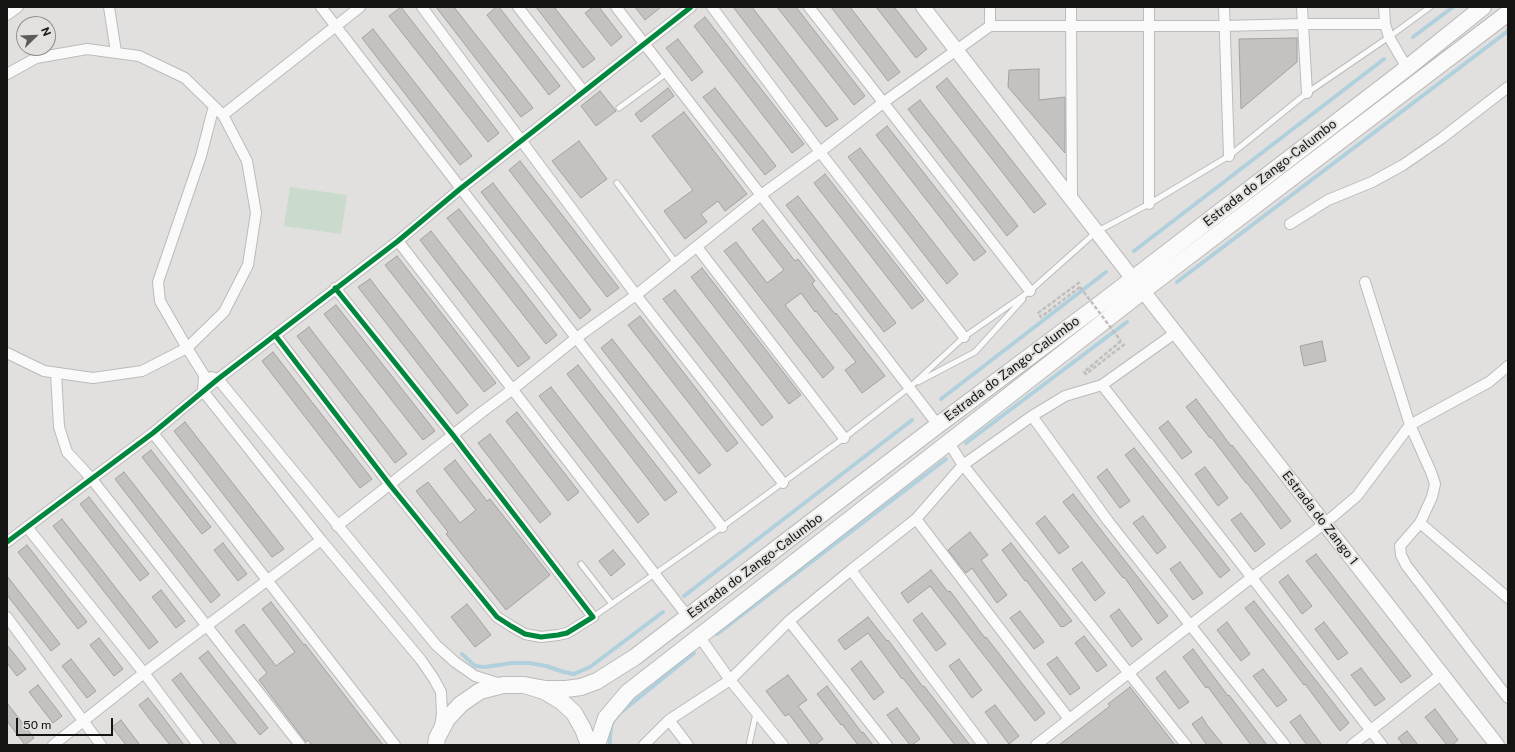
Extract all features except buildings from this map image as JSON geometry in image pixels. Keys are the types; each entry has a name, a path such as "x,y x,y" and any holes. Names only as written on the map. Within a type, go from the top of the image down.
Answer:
{"main road":[{"name":"Estrada do Zango-Calumbo","path":"524,685 546,689 566,690 581,687 597,681 635,657 1407,68 1483,7"},
{"name":"Estrada do Zango-Calumbo","path":"597,745 606,718 628,692 1143,291 1508,13"},
{"path":"437,741 447,720 461,704 480,691 503,685 524,685 544,691 560,701 577,718 589,745"}],"street":[{"path":"7,15 18,7"},
{"path":"110,7 116,52"},
{"path":"321,7 575,339 722,527"},
{"path":"223,115 360,7"},
{"path":"422,7 636,294 783,483"},
{"path":"518,7 584,92"},
{"path":"616,7 938,425"},
{"path":"7,542 153,432 218,379 398,241 460,189 691,7"},
{"path":"712,7 820,152 964,337"},
{"path":"809,7 1030,291"},
{"path":"923,7 1133,278"},
{"path":"990,7 990,26"},
{"path":"1071,7 1072,200"},
{"path":"1149,7 1149,204"},
{"path":"1224,7 1230,156"},
{"path":"1302,7 1307,93"},
{"path":"1384,7 1385,24 1389,37 1407,68"},
{"path":"337,526 575,339 697,247 761,195 820,152 884,102 990,26 1385,24"},
{"path":"7,74 36,58 87,48 139,56 185,78 223,115 247,161 256,213 248,265 224,312 187,348 142,371 94,378 44,371 7,353"},
{"path":"1290,224 1328,200 1372,182 1403,165 1442,138 1508,87"},
{"path":"214,106 201,156 158,282 160,301 204,375 203,392 321,540 421,660 434,679 441,692 442,714 437,741"},
{"path":"398,241 688,617"},
{"path":"697,247 844,438"},
{"path":"1365,282 1410,426 1435,484 1432,497 1420,523 1400,546 1401,555 1406,565 1508,698"},
{"path":"275,335 390,485 497,616 525,634 541,637 558,635 576,628 593,617 453,435 335,288"},
{"name":"Estrada do Zango 1","path":"1143,291 1497,745"},
{"path":"644,745 669,720 730,680 789,621 851,570 916,520 963,465 1032,416 1065,396 1102,385 1176,333"},
{"path":"1036,745 1190,624 1324,524 1357,496 1410,426 1489,382 1508,366"},
{"path":"56,373 59,427 67,452 91,478 206,627 300,745"},
{"path":"204,375 218,379 436,645 455,662 475,676 503,685"},
{"path":"1102,385 1382,745"},
{"path":"1032,416 1108,521 1285,745"},
{"path":"153,432 395,745"},
{"path":"949,443 963,465 1186,745"},
{"path":"916,520 1069,719"},
{"path":"1420,523 1508,598"},
{"path":"27,527 144,674 198,745"},
{"path":"53,745 321,540"},
{"path":"851,570 983,745"},
{"path":"7,617 101,745"},
{"path":"789,621 887,745"},
{"path":"699,636 730,680 783,745"},
{"path":"1352,745 1442,674"},
{"path":"669,720 688,745"}],"lane":[{"path":"910,387 975,352 1030,291 1096,232 1149,204 1230,156 1307,93 1430,7"},
{"path":"619,108 667,73"},
{"path":"617,183 676,263"},
{"path":"593,617 722,527 844,438 910,387 964,337 1030,291"},
{"path":"581,564 612,604"},
{"path":"749,745 756,712"}],"path":[{"path":"1080,282 1038,313 1041,317 1080,287 1121,341 1084,372 1086,374 1126,343"}],"green space":[{"path":"290,187 347,195 341,234 284,226"}],"waterway":[{"path":"1413,37 1453,7"},
{"path":"1177,282 1508,31"},
{"path":"1134,251 1384,59"},
{"path":"941,399 1106,272"},
{"path":"966,443 1127,322"},
{"path":"684,596 912,420"},
{"path":"717,634 946,459"},
{"path":"462,654 475,666 485,667 512,663 529,663 574,674 590,667 663,612"},
{"path":"610,745 612,723 620,713 694,653"}],"cycle path":[{"path":"7,542 153,433 218,379 398,241 460,189 691,7"},
{"path":"275,335 390,485 497,617 525,634 541,637 567,633 593,617 453,435 335,288"}]}
